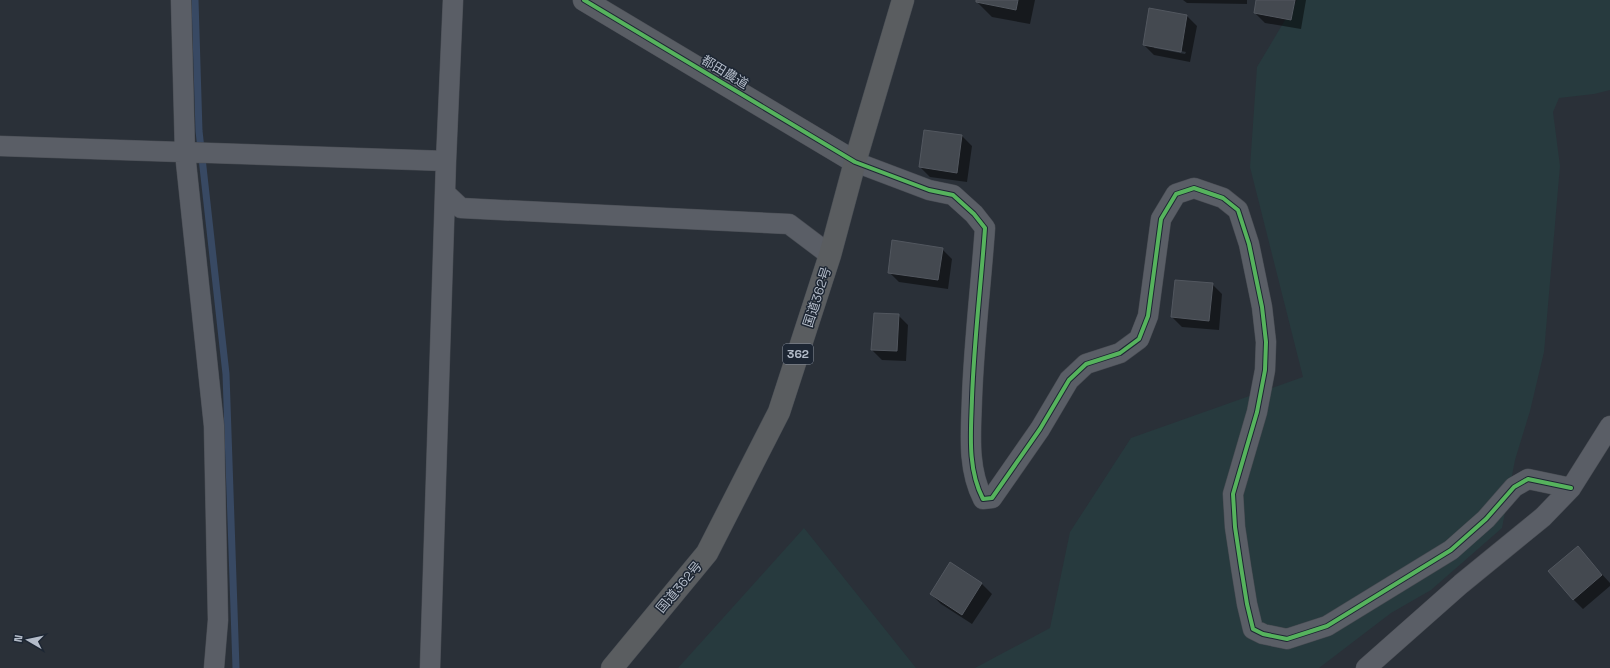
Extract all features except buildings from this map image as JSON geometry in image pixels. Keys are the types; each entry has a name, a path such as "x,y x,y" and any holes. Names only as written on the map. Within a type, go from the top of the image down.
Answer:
{"highway":[{"name":"国道362号","path":"612,668 707,553 779,412 830,255 855,162 903,0"}],"street":[{"path":"181,0 188,153 214,426 218,620 214,668"},
{"path":"430,668 446,161 453,0"},
{"name":"都田農道","path":"584,0 855,162"},
{"path":"0,146 446,161"},
{"path":"855,162 929,190 953,195 974,214 985,228 973,369 970,451 978,489 983,499 992,498 1040,428 1069,380 1086,364 1120,353 1139,339 1148,316 1161,219 1176,194 1194,188 1223,198 1238,210 1248,244 1262,307 1266,342 1265,370 1257,412 1233,494 1235,527 1247,604 1254,629 1263,634 1287,639 1327,626 1365,604 1451,550 1486,519 1514,487 1528,479 1571,488"},
{"path":"445,193 461,208 789,224 830,255"},
{"path":"1366,668 1461,584 1543,517 1571,488 1610,426"}],"green space":[{"path":"1297,0 1610,0 1610,90 1594,94 1559,98 1553,112 1560,166 1544,352 1530,411 1515,460 1502,528 1431,590 1391,613 1319,668 975,668 1050,628 1070,532 1131,438 1303,377 1250,167 1257,67"},
{"path":"804,528 916,668 678,668"}],"waterway":[{"path":"195,0 199,131 226,374 236,668"}],"cycle path":[{"path":"584,0 855,162 929,190 953,195 974,214 985,228 974,355 971,437 974,475 983,499 992,498 1040,429 1069,380 1086,364 1120,353 1139,339 1148,316 1161,219 1176,194 1194,188 1223,198 1238,210 1249,244 1262,307 1266,342 1265,370 1257,412 1233,494 1235,527 1247,604 1253,629 1263,634 1287,639 1327,626 1451,550 1486,519 1514,487 1528,479 1571,488"}]}
